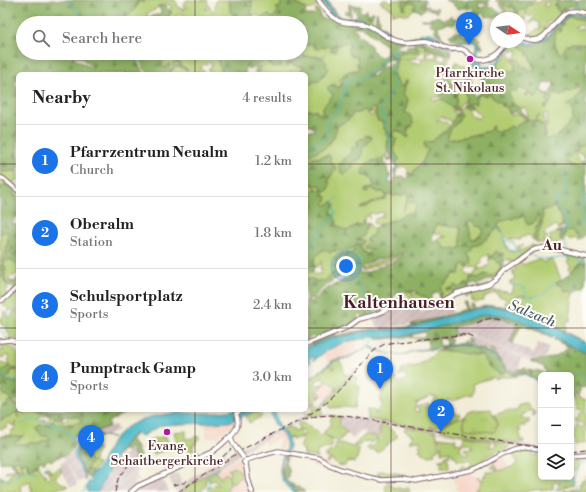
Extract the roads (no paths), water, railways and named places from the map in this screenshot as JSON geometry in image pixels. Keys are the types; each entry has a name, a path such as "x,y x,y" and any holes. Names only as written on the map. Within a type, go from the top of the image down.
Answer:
{"main road":[{"path":"318,0 329,14 337,20 346,23 366,24 375,28 392,40 400,42 430,42 449,49 462,50 477,59 485,59 496,56 502,48"},
{"path":"526,38 537,40 549,32 555,23 566,13 572,11 586,13"},
{"path":"0,177 16,190"},
{"path":"308,343 348,327 360,318 384,311 398,302 424,308 430,307 457,292 488,284 498,278 505,269 529,252 536,249 551,248 586,256"},
{"path":"0,301 5,299 16,288"},
{"path":"2,341 16,341"},
{"path":"131,492 138,486 210,453 224,442 230,440 238,420 236,414 240,412"},
{"path":"230,440 246,461 252,491"},
{"path":"246,461 274,452 284,452 313,458 340,469 368,477 382,480 402,479 416,481 472,470 481,467 515,448 528,447 538,449"},
{"path":"574,455 586,454"}],"water":[{"path":"322,0 326,0 335,14 341,18 351,19 359,17 365,21 382,27 400,39 415,38 425,33 430,33 436,35 445,44 451,46 460,41 470,39 474,40 478,44 477,60 483,62 480,63 486,67 495,63 502,54 492,62 492,60 500,55 506,48 509,48 498,64 493,68 485,69 479,67 473,62 476,48 476,44 474,42 470,41 453,48 442,45 436,38 430,36 407,41 393,38 379,29 361,21 345,21 332,15"},
{"path":"573,12 586,15 586,17 574,14 569,15 556,26 549,37 531,45 526,43 526,41 532,43 536,42 547,36 555,24 565,15"},
{"path":"492,306 529,315 586,343 586,353 523,322 506,316 489,315 408,335 385,338 372,337 346,342 326,351 314,361 313,359 315,356 308,359 308,347 334,337 346,336 369,330 388,330 413,327 466,311"},
{"path":"461,344 469,346 460,345 432,350 419,350 403,355 413,351 423,349 433,349 445,346"},
{"path":"371,347 389,354 375,350"},
{"path":"368,348 348,358 334,361 311,378 334,360 348,357"},
{"path":"497,359 507,371 515,376 525,373 530,377 524,374 515,377 505,370"},
{"path":"252,412 229,422 162,425 142,436 134,434 119,451 98,492 87,492 87,486 92,480 90,478 98,469 108,448 116,437 126,428 137,422 161,415 174,413"},
{"path":"271,412 275,412 279,425 287,436 289,442 289,449 282,461 282,476 290,486 298,492 293,492 285,484 281,476 280,467 286,444 271,416"},
{"path":"95,433 103,436 114,437 96,436 78,449 77,459 85,474 84,475 74,456 77,446 85,438"}],"waterway":[{"path":"68,0 81,16"},
{"path":"574,10 574,7 579,5 582,0"},
{"path":"375,70 381,60 394,53 398,44"},
{"path":"392,173 396,170 396,160 390,153 390,138 381,108 390,94 395,81 391,75 395,61 394,53"},
{"path":"308,146 321,141 326,136 328,129 327,122 334,112 338,110 348,80 351,78 363,79 374,70"},
{"path":"556,204 565,198 565,171"},
{"path":"387,183 390,177"},
{"path":"582,189 582,211"},
{"path":"557,195 558,208 563,213 567,228"},
{"path":"586,195 586,208"},
{"path":"308,251 314,244 322,229 329,221 335,219 334,201 338,197"},
{"path":"582,212 583,224 586,227"},
{"path":"496,227 503,232 503,239 514,243 518,252 523,255"},
{"path":"563,239 562,234 567,229"},
{"path":"564,240 567,249"},
{"path":"505,241 508,249 513,251 517,250"},
{"path":"526,257 531,254 538,258"},
{"path":"362,256 357,267 354,268 353,275 362,291 367,305 373,314"},
{"path":"554,259 571,257 581,261"},
{"path":"544,259 553,259"},
{"path":"580,263 581,261 586,260"},
{"name":"Salzach","path":"513,285 524,287 526,296 531,297 543,294 556,282"},
{"path":"7,330 9,319 8,308"},
{"path":"0,329 8,339"},
{"path":"368,347 373,340"},
{"path":"9,342 13,345"},
{"path":"578,374 586,377"},
{"path":"0,376 10,380"},
{"path":"11,380 16,381"},
{"path":"21,424 28,420 32,421 36,419"},
{"path":"37,420 44,421"},
{"path":"45,421 51,425 60,427 71,435 75,446"},
{"path":"223,456 224,451 230,447"},
{"path":"579,464 586,461"},
{"path":"44,468 48,466 50,469"},
{"path":"209,483 211,475 218,468"},
{"path":"4,478 10,481 24,471 32,470"},
{"path":"32,471 37,472"},
{"path":"577,492 575,485 573,485 574,475 578,471"},
{"path":"83,492 90,479"},
{"path":"555,491 562,481 573,481"},
{"path":"209,484 207,489 210,492"}],"railway":[{"path":"477,323 490,319 503,321"},
{"path":"308,415 330,399 372,352 383,345 389,343 460,335 467,335 474,338"},
{"path":"178,492 245,448 290,425 317,416 345,416 538,448"},
{"path":"216,463 231,449"},
{"path":"574,451 586,449"},
{"path":"115,492 118,479 126,469 130,459"},
{"path":"173,485 183,483 190,479"}],"place":[{"name":"Schulsportplatz","path":"469,45"},
{"name":"Pfarrkirche St. Nikolaus","path":"470,59"},
{"name":"Pfarrzentrum Neualm","path":"380,389"},
{"name":"Evang. Schaitbergerkirche","path":"167,432"},
{"name":"Oberalm","path":"441,432"},
{"name":"Pumptrack Gamp","path":"91,458"}],"district":[{"name":"Au","path":"552,245"},
{"name":"Kaltenhausen","path":"399,303"}]}
